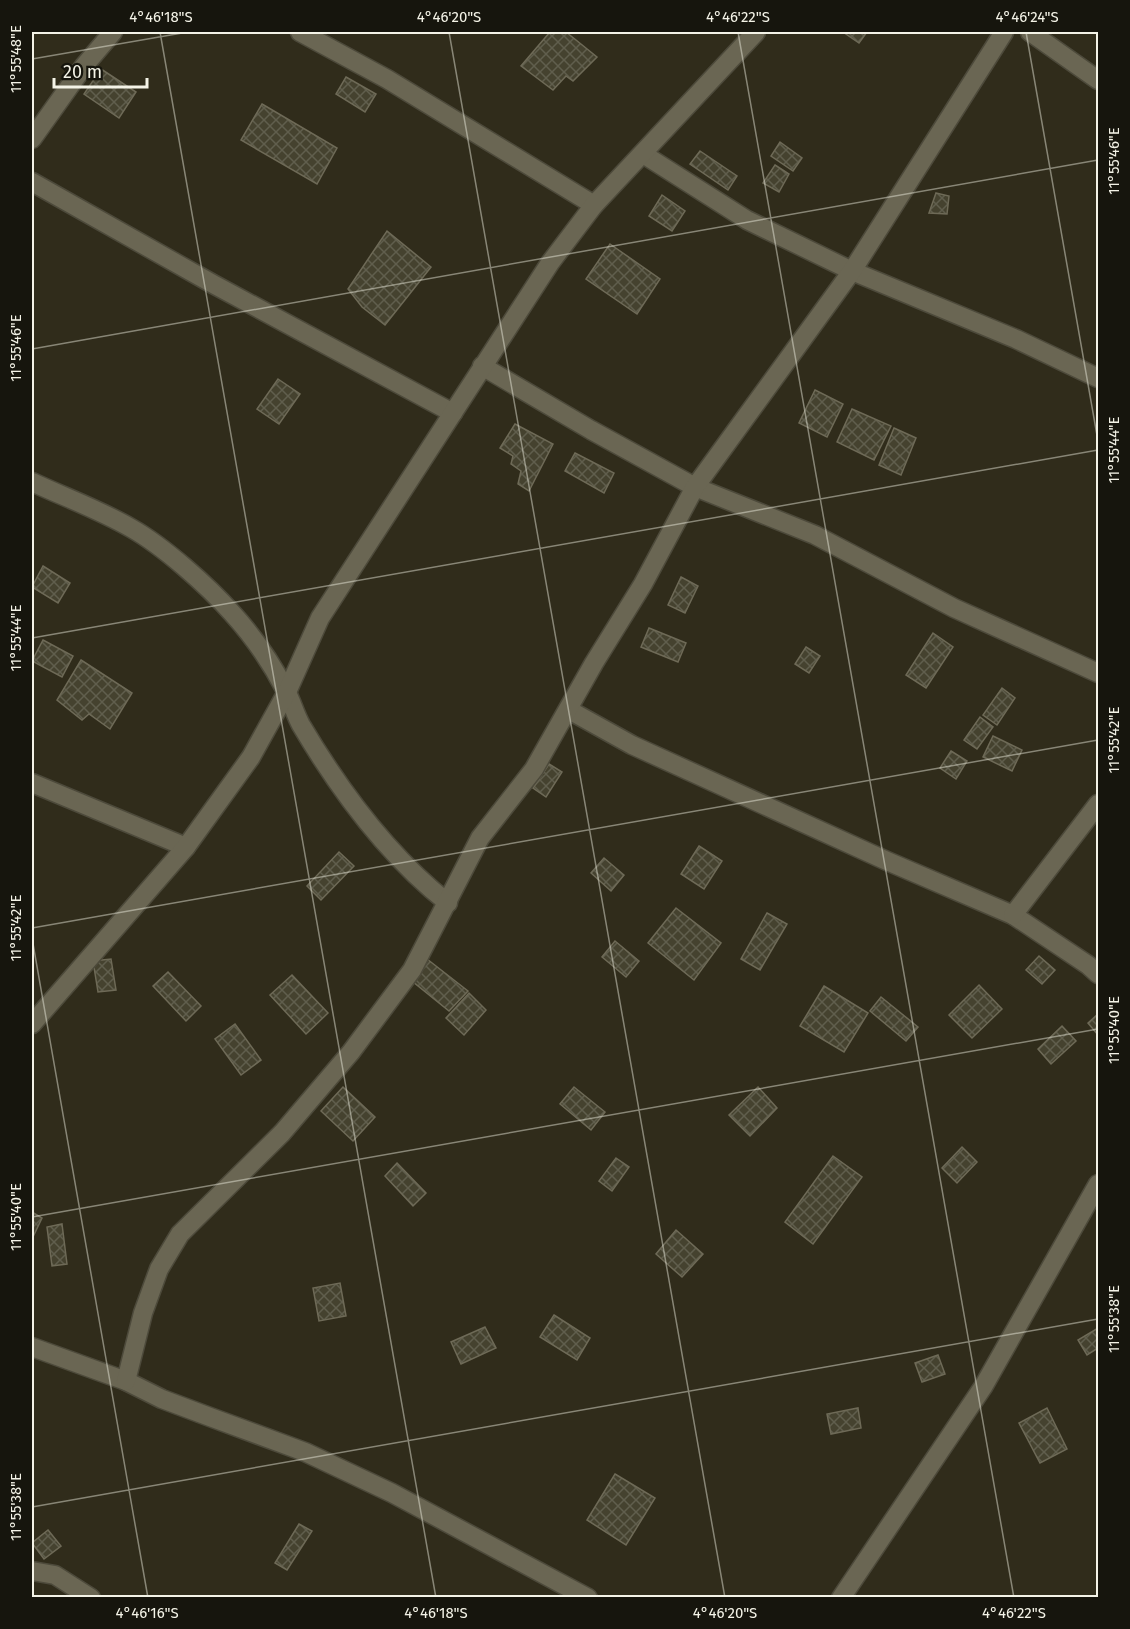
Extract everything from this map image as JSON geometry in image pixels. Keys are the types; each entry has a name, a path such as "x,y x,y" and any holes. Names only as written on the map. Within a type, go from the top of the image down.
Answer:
{"street":[{"path":"32,139 84,66 113,32"},
{"path":"300,32 387,79 594,205"},
{"path":"32,1024 186,847 250,758 287,692 320,618 550,262 594,205 756,32"},
{"path":"126,1381 143,1313 159,1269 180,1234 282,1132 351,1052 412,970 480,838 534,769 594,663 643,584 695,487 852,272 1004,32"},
{"path":"1030,32 1098,80"},
{"path":"643,154 747,220 852,272 1016,339 1098,378"},
{"path":"32,182 213,284 453,413"},
{"path":"482,366 591,430 695,487 815,535 954,608 1098,673"},
{"path":"32,482 132,528 174,558 232,613 262,651 287,692 299,722 320,756 382,841 422,882 448,903"},
{"path":"569,710 643,750 1013,915 1098,974"},
{"path":"32,783 186,847"},
{"path":"1013,915 1098,804"},
{"path":"841,1598 983,1387 1098,1184"},
{"path":"32,1347 126,1381 200,1414 305,1452 392,1493 577,1595"},
{"path":"32,1571 55,1575 91,1598"}],"building":[{"path":"550,32 566,32 597,57 573,81 566,76 553,90 521,66"},
{"path":"843,32 867,32 859,43"},
{"path":"101,69 136,92 119,118 84,94"},
{"path":"346,77 376,94 365,112 336,94"},
{"path":"262,104 337,148 317,184 241,140"},
{"path":"780,142 802,158 793,171 771,156"},
{"path":"700,151 737,176 728,190 690,164"},
{"path":"775,165 789,174 779,192 763,183"},
{"path":"936,193 949,196 947,214 929,213"},
{"path":"662,195 685,211 672,231 649,216"},
{"path":"387,231 431,267 385,325 362,307 348,289"},
{"path":"610,244 660,279 637,314 586,279"},
{"path":"278,379 300,394 279,424 257,409"},
{"path":"815,390 843,404 827,437 799,423"},
{"path":"852,409 891,426 874,460 837,442"},
{"path":"515,424 553,444 529,491 518,484 521,471 511,464 513,456 500,448"},
{"path":"894,428 916,438 901,475 879,465"},
{"path":"575,453 614,473 604,493 565,471"},
{"path":"43,566 70,583 58,603 32,587"},
{"path":"681,577 698,586 685,613 668,605"},
{"path":"649,628 686,643 678,662 641,647"},
{"path":"933,633 953,647 926,688 906,675"},
{"path":"43,640 73,656 62,677 32,661"},
{"path":"806,647 820,656 809,673 795,664"},
{"path":"81,660 132,693 110,729 89,714 82,720 57,700"},
{"path":"1002,688 1015,698 997,725 983,715"},
{"path":"980,717 993,727 977,749 964,740"},
{"path":"993,736 1022,750 1012,771 983,757"},
{"path":"951,751 967,761 956,779 940,768"},
{"path":"549,764 562,772 546,797 533,788"},
{"path":"699,846 722,861 704,889 681,874"},
{"path":"339,852 354,866 321,900 307,886"},
{"path":"604,858 624,875 611,891 591,873"},
{"path":"676,908 721,943 694,980 648,943"},
{"path":"767,913 787,924 760,970 741,959"},
{"path":"615,941 639,961 626,977 602,957"},
{"path":"1039,956 1055,970 1042,984 1026,970"},
{"path":"111,959 116,990 98,992 93,961"},
{"path":"427,959 468,991 449,1011 412,981"},
{"path":"168,972 201,1006 186,1021 153,986"},
{"path":"292,975 328,1013 306,1034 270,995"},
{"path":"979,985 1002,1009 972,1038 949,1015"},
{"path":"824,986 868,1013 844,1052 800,1026"},
{"path":"469,993 486,1010 464,1035 446,1018"},
{"path":"881,997 918,1027 906,1041 870,1011"},
{"path":"1098,1014 1098,1035 1088,1023"},
{"path":"235,1024 261,1060 241,1075 215,1039"},
{"path":"1062,1026 1076,1041 1051,1064 1038,1049"},
{"path":"343,1087 375,1117 353,1141 321,1111"},
{"path":"574,1087 605,1112 591,1130 560,1104"},
{"path":"758,1087 777,1108 750,1136 729,1115"},
{"path":"962,1147 977,1162 957,1183 942,1168"},
{"path":"833,1156 862,1177 813,1244 785,1222"},
{"path":"616,1158 629,1167 612,1191 599,1181"},
{"path":"397,1163 426,1193 413,1206 385,1176"},
{"path":"32,1212 42,1218 32,1239"},
{"path":"62,1224 67,1264 52,1266 47,1227"},
{"path":"676,1230 703,1254 682,1277 656,1254"},
{"path":"340,1283 346,1316 319,1321 313,1288"},
{"path":"554,1315 590,1338 577,1360 540,1337"},
{"path":"485,1327 496,1348 461,1364 451,1342"},
{"path":"1098,1328 1098,1348 1087,1355 1078,1340"},
{"path":"938,1355 945,1374 922,1382 915,1363"},
{"path":"858,1408 861,1428 831,1434 827,1414"},
{"path":"1047,1408 1067,1449 1040,1463 1019,1423"},
{"path":"615,1474 655,1498 626,1545 587,1520"},
{"path":"299,1524 312,1531 287,1570 275,1563"},
{"path":"48,1530 61,1546 44,1559 32,1543"}]}
